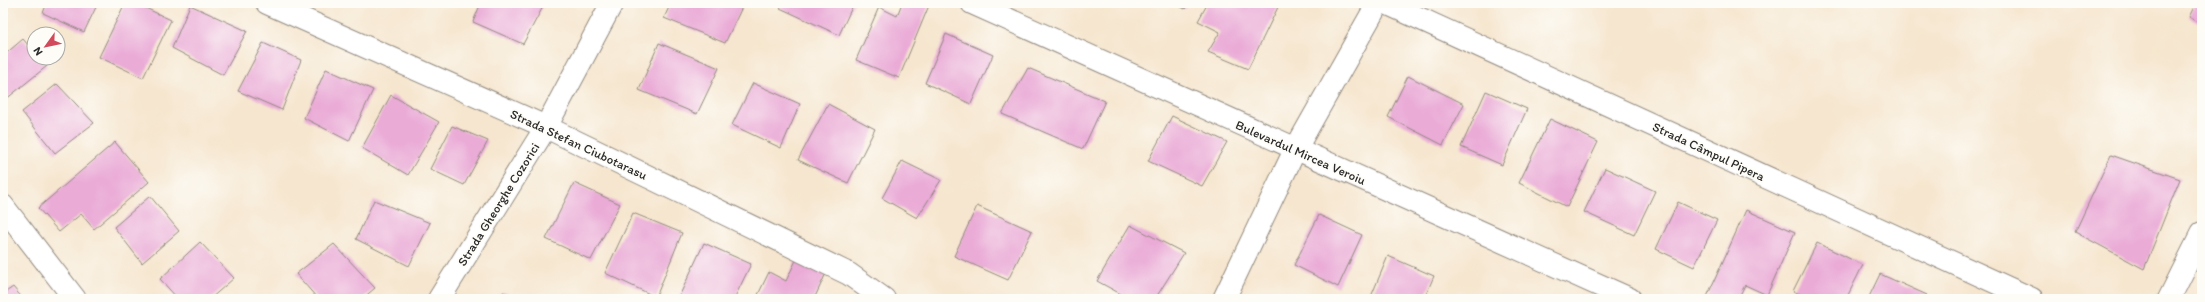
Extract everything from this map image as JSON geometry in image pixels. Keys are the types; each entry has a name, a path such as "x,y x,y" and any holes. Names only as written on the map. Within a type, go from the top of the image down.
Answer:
{"street":[{"name":"Strada Stefan Ciubotarasu","path":"267,3 546,127 849,274 884,299"},
{"name":"Strada Gheorghe Cozorici","path":"439,299 546,127 612,3"},
{"name":"Bulevardul Mircea Veroiu","path":"972,3 1621,297"},
{"path":"1224,299 1295,150 1378,3"},
{"name":"Strada Câmpul Pipera","path":"1386,3 2032,299"},
{"path":"3,206 75,299"},
{"path":"2169,299 2202,233"}],"building":[{"path":"47,3 98,3 84,32 43,13"},
{"path":"125,3 135,3 171,20 143,78 99,57"},
{"path":"481,3 545,3 523,44 473,22"},
{"path":"671,3 744,3 725,43 664,18"},
{"path":"783,3 854,3 839,35 780,8"},
{"path":"902,3 930,3 899,78 856,60 879,7 897,16"},
{"path":"1173,3 1188,3 1185,9"},
{"path":"1208,3 1280,3 1248,69 1208,52 1220,32 1198,21"},
{"path":"2196,3 2202,3 2202,24 2189,17"},
{"path":"190,5 247,31 223,75 172,48"},
{"path":"946,34 993,55 971,104 925,83"},
{"path":"23,39 26,43 26,66 47,66 5,100 3,97 3,56"},
{"path":"263,43 301,60 282,110 238,91"},
{"path":"659,43 719,68 697,114 639,90"},
{"path":"1028,68 1105,101 1083,149 1002,114"},
{"path":"326,69 373,90 349,141 304,118"},
{"path":"1408,76 1464,104 1443,145 1388,117"},
{"path":"753,83 800,104 781,148 732,125"},
{"path":"57,84 94,123 55,153 22,112"},
{"path":"1486,91 1527,109 1502,165 1461,147"},
{"path":"391,95 439,122 408,175 362,148"},
{"path":"828,104 875,129 848,183 798,160"},
{"path":"1172,116 1227,142 1202,186 1148,161"},
{"path":"1550,119 1598,142 1567,207 1519,183"},
{"path":"452,126 488,141 464,185 430,169"},
{"path":"115,142 149,182 94,229 81,214 59,232 38,208"},
{"path":"2111,155 2180,179 2144,269 2075,232"},
{"path":"902,161 941,180 917,218 882,198"},
{"path":"1605,168 1655,191 1634,235 1584,212"},
{"path":"574,183 620,204 591,260 546,239"},
{"path":"150,196 179,231 142,263 114,227"},
{"path":"374,200 430,223 409,266 356,239"},
{"path":"1678,202 1717,220 1694,267 1656,249"},
{"path":"977,206 1032,231 1008,280 954,256"},
{"path":"1746,210 1795,232 1767,295 1745,285 1738,299 1706,299"},
{"path":"633,213 682,233 656,297 605,273"},
{"path":"1319,215 1362,235 1338,287 1294,265"},
{"path":"1130,225 1184,253 1155,299 1130,299 1097,281"},
{"path":"200,242 234,278 210,299 178,299 160,279"},
{"path":"704,243 751,264 734,299 678,299"},
{"path":"1817,243 1863,265 1846,299 1810,299 1793,291"},
{"path":"334,244 375,288 362,299 318,299 296,274"},
{"path":"798,256 827,271 814,299 756,299 769,272 786,281"},
{"path":"1388,256 1434,276 1424,299 1370,299"},
{"path":"1880,274 1927,295 1925,299 1868,299"},
{"path":"13,287 23,299 3,299 3,294"},
{"path":"503,292 520,299 500,299"}]}
